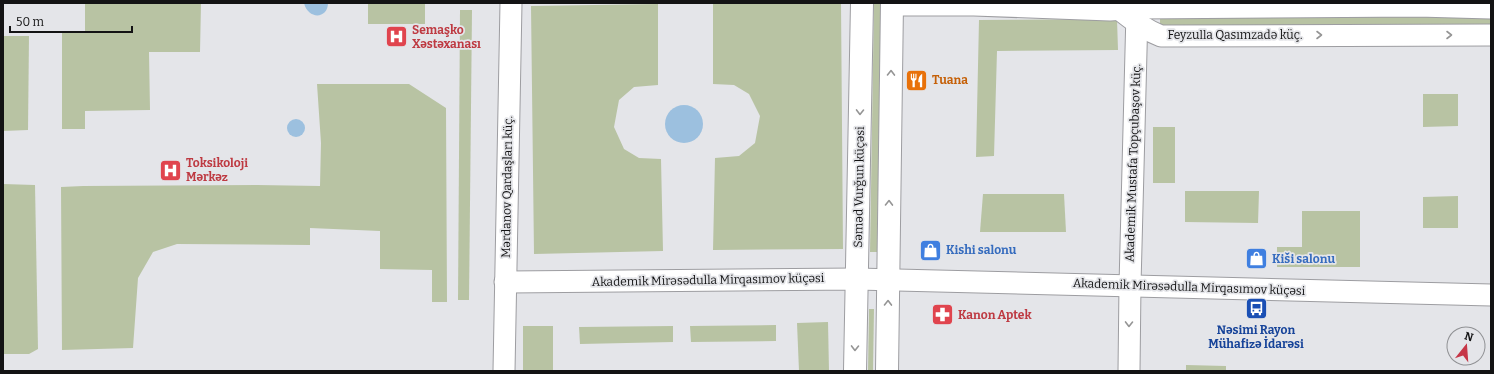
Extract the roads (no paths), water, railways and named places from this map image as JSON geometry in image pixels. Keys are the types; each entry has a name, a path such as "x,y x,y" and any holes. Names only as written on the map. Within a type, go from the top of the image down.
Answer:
{"main road":[{"name":"Səməd Vurğun küçəsi","path":"855,371 862,3"},
{"path":"887,371 892,4"}],"street":[{"name":"Mərdanov Qardaşları küç.","path":"504,371 511,3"},
{"name":"Feyzulla Qasımzadə küç.","path":"892,4 974,5 1133,11 1418,6 1491,8"},
{"name":"Feyzulla Qasımzadə küç.","path":"1133,11 1150,32 1161,36 1491,35"},
{"name":"Akademik Mustafa Topçubaşov küç.","path":"1129,371 1133,11"},
{"name":"Akademik Mirəsədulla Mirqasımov küçəsi","path":"505,282 888,279 1491,295"}],"water":[{"path":"304,3 328,3 325,12 321,15 313,15 306,9"},
{"path":"684,105 694,108 700,114 703,124 700,134 694,140 684,143 674,140 668,134 665,124 668,114 674,108"},
{"path":"296,119 302,122 305,128 302,134 296,137 290,134 287,128 290,122"}],"place":[{"name":"Semaşko Xəstəxanası","path":"396,37"},
{"name":"Tuana","path":"917,80"},
{"name":"Toksikoloji Mərkəz","path":"170,170"},
{"name":"Kishi salonu","path":"931,250"},
{"name":"Kiši salonu","path":"1256,259"},
{"name":"Nəsimi Rayon Mühafizə İdarəsi","path":"1256,309"},
{"name":"Kanon Aptek","path":"942,315"}]}
